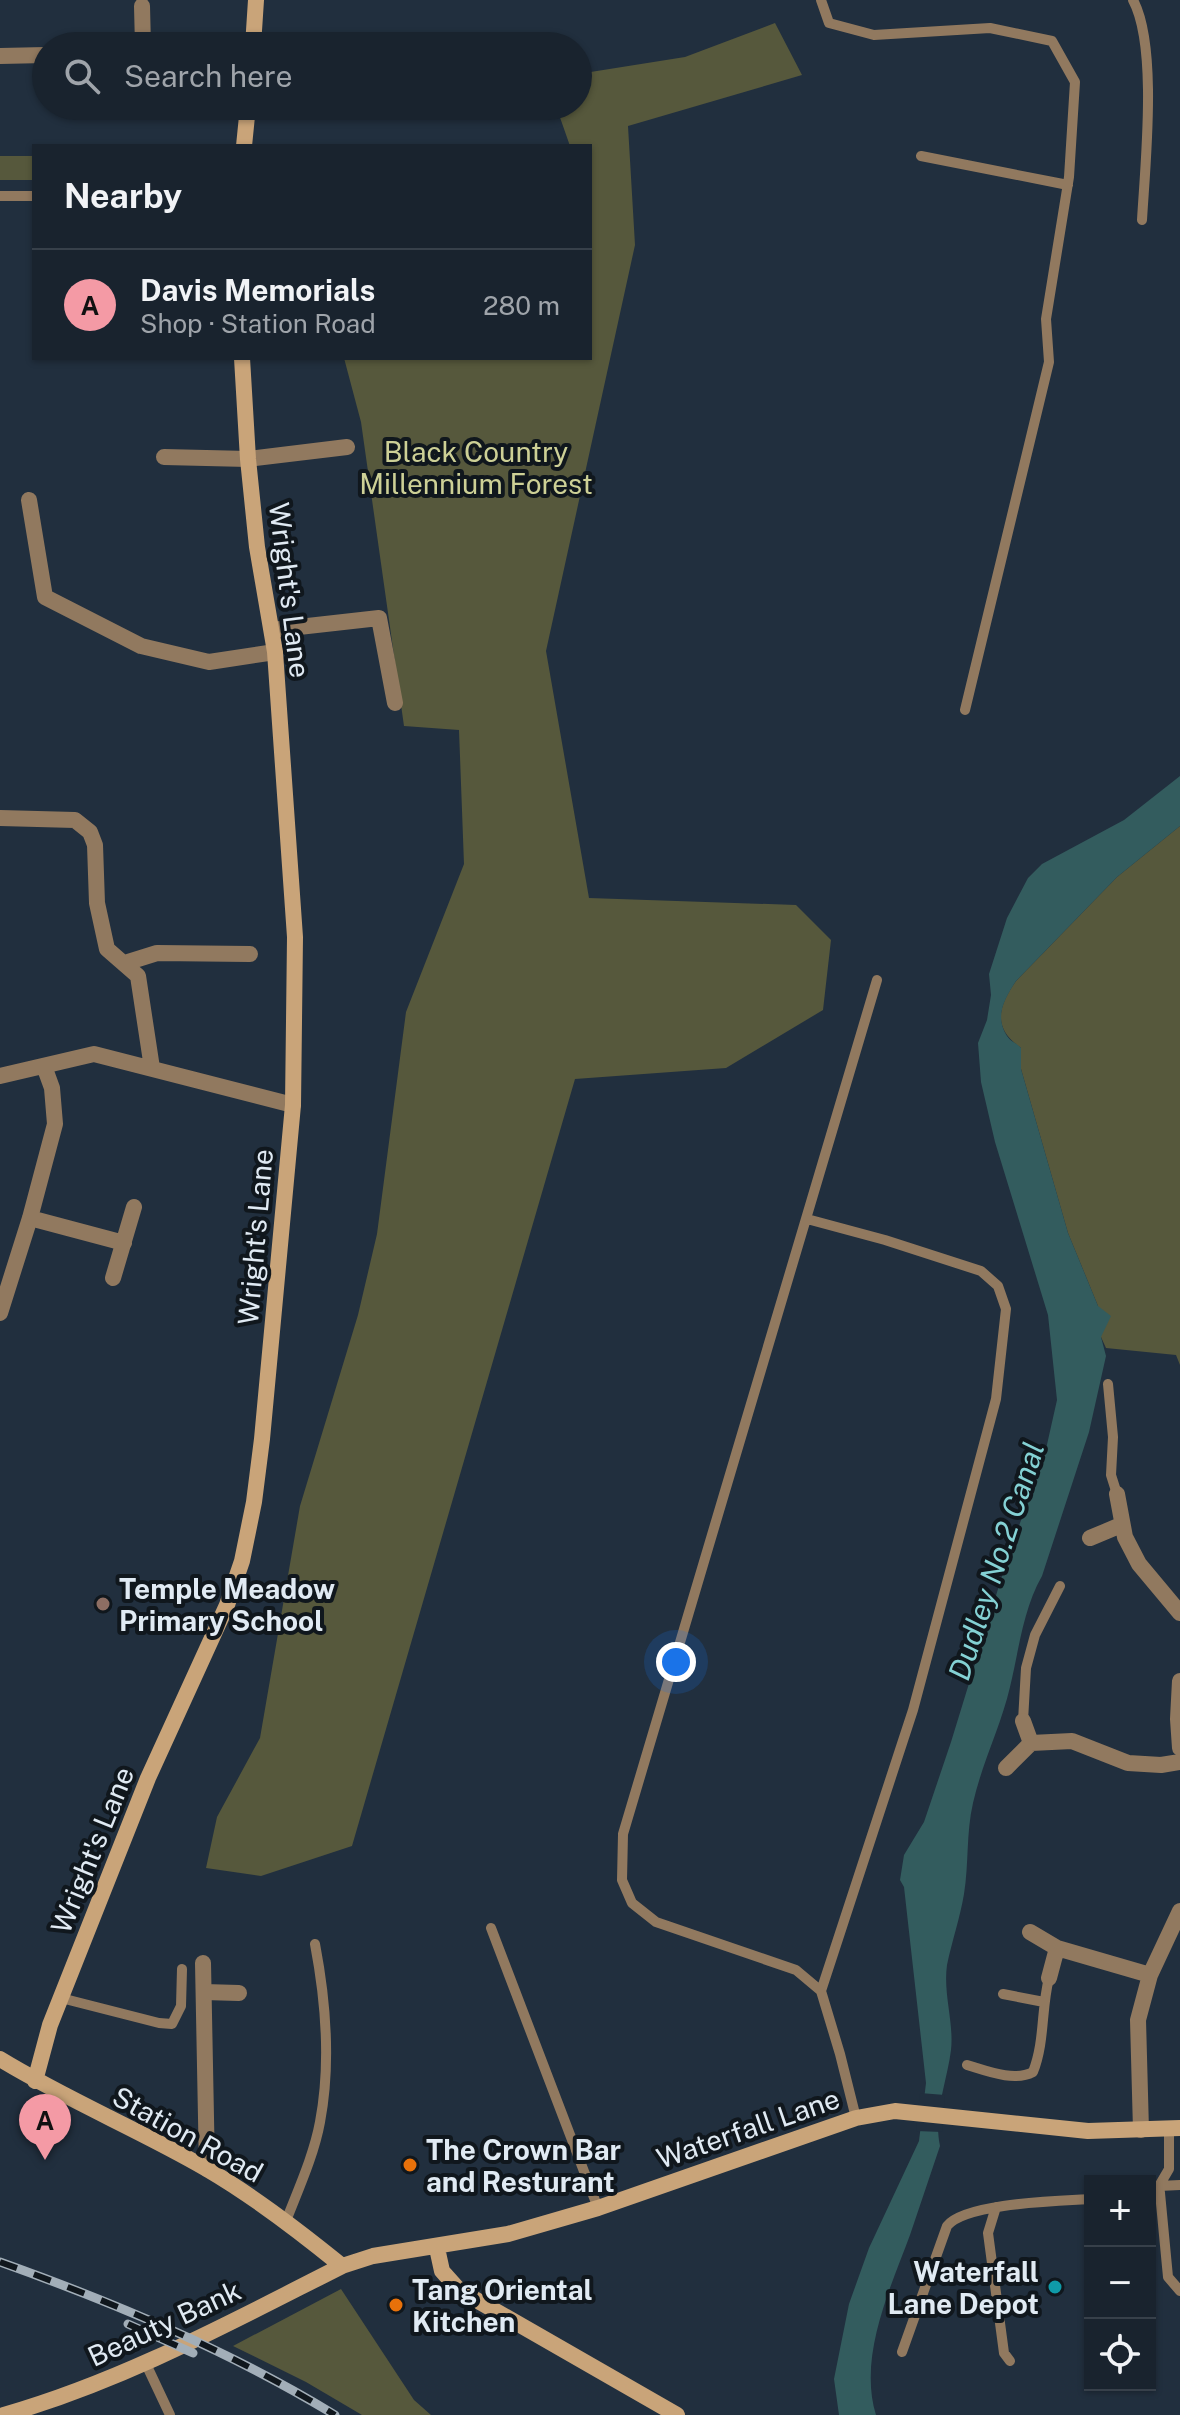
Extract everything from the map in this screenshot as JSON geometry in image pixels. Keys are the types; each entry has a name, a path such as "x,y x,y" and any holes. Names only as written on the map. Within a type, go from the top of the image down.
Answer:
{"street":[{"path":"254,32 256,0"},
{"path":"142,6 143,32"},
{"path":"0,56 32,55"},
{"path":"244,144 247,120"},
{"name":"Wright's Lane","path":"35,2081 50,2025 148,1778 227,1605 242,1561 262,1439 293,1105 295,937 275,652 257,547 242,360"},
{"path":"164,457 248,459 347,447"},
{"path":"29,500 45,597 141,646 195,659 209,662 275,652"},
{"path":"272,630 379,618 395,703"},
{"path":"0,818 75,820 90,832 95,845 97,903 107,949 138,976 152,1068"},
{"path":"125,963 157,953 250,954"},
{"path":"0,1076 94,1054 293,1105"},
{"path":"0,1313 55,1124 52,1088 44,1066"},
{"path":"113,1278 134,1207"},
{"path":"30,1218 124,1243"},
{"path":"1117,1494 1121,1525 1139,1564 1180,1613"},
{"path":"1090,1538 1121,1525"},
{"path":"1180,1681 1180,1748"},
{"path":"1023,1721 1031,1743"},
{"path":"1006,1768 1031,1743 1072,1741 1128,1763 1161,1765 1180,1762"},
{"path":"1141,2130 1138,2020 1150,1975 1180,1911"},
{"path":"1030,1932 1057,1948 1150,1975"},
{"path":"1049,1978 1057,1948"},
{"path":"203,1963 207,2169"},
{"path":"204,1992 239,1993"},
{"name":"Station Road","path":"0,2059 35,2081 207,2169 286,2221 342,2266"},
{"name":"Waterfall Lane","path":"342,2266 373,2256 508,2234 598,2208 856,2118 895,2111 1088,2131 1175,2129"},
{"path":"437,2248 442,2271 459,2290 677,2415"},
{"name":"Beauty Bank","path":"4,2415 60,2399 146,2364 342,2266"}],"lane":[{"path":"821,0 829,23 874,35 990,28 1052,41 1075,82 1068,185 1046,319 1049,362 965,710"},
{"path":"1133,0 1143,18 1146,53 1147,138 1142,220"},
{"path":"921,156 1068,185"},
{"path":"0,196 32,196"},
{"path":"856,2118 821,1991 796,1970 656,1922 632,1903 622,1880 623,1834 877,980"},
{"path":"807,1219 981,1271 998,1286 1006,1309 996,1399 913,1710 821,1991"},
{"path":"1108,1384 1113,1437 1111,1475 1117,1494"},
{"path":"1023,1721 1029,1657 1035,1635 1060,1586"},
{"path":"491,1928 598,2208"},
{"path":"286,2221 320,2123 326,2069 324,1992 315,1944"},
{"path":"61,1998 172,2024 181,2006 182,1969"},
{"path":"967,2065 1001,2074 1024,2076 1033,2072 1038,2059 1049,1978"},
{"path":"1003,1994 1044,2002"},
{"path":"1175,2129 1169,2169 1156,2191 1168,2277 1180,2291"},
{"path":"1156,2191 1180,2185"},
{"path":"902,2352 947,2226 952,2220 996,2207 1084,2200"},
{"path":"996,2207 988,2233 1004,2353 1010,2361"},
{"path":"146,2364 170,2415"}],"green space":[{"name":"Black Country Millennium Forest","path":"775,23 802,75 628,126 635,245 546,651 589,898 796,905 831,940 823,1010 726,1068 575,1079 352,1846 261,1876 206,1868 217,1817 260,1738 300,1506 358,1315 377,1234 406,1012 464,864 459,730 404,726 361,422 345,360 592,360 592,144 569,144 561,120 592,120 592,72 685,57"},
{"path":"0,156 32,156 32,180 0,180"},
{"path":"1180,826 1180,1365 1176,1355 1106,1348 1101,1337 1098,1306 1068,1233 1021,1069 1021,1048 1005,1033 1001,1017 1005,1000 1016,981 1117,877"},
{"path":"341,2289 414,2400 431,2415 362,2415 306,2382 233,2346"}],"shaded area":[{"path":"1180,776 1180,826 1117,877 1016,981 1002,1007 1003,1029 1021,1048 1021,1069 1068,1233 1098,1306 1111,1316 1101,1337 1106,1356 1089,1432 1026,1616 1006,1702 973,1803 964,1894 947,1965 946,1987 952,2039 939,2110 940,2146 879,2324 871,2370 871,2393 876,2415 839,2415 834,2379 849,2304 869,2248 919,2141 926,2083 904,1887 900,1880 904,1855 924,1822 951,1742 1006,1563 1046,1449 1057,1400 1048,1315 995,1142 981,1082 978,1043 987,1020 991,995 989,974 1007,918 1028,878 1042,864 1124,820"}],"pier":[{"path":"920,2093 945,2095 942,2132 916,2131"}],"railway":[{"path":"0,2262 86,2294 213,2349 335,2415"},
{"path":"128,2324 193,2353"}],"place":[{"name":"Temple Meadow Primary School","path":"103,1604"},
{"name":"Davis Memorials","path":"45,2160"},
{"name":"The Crown Bar and Resturant","path":"410,2165"},
{"name":"Waterfall Lane Depot","path":"1055,2287"},
{"name":"Tang Oriental Kitchen","path":"396,2305"}],"water label":[{"name":"Dudley No.2 Canal","path":"996,1561"}]}
